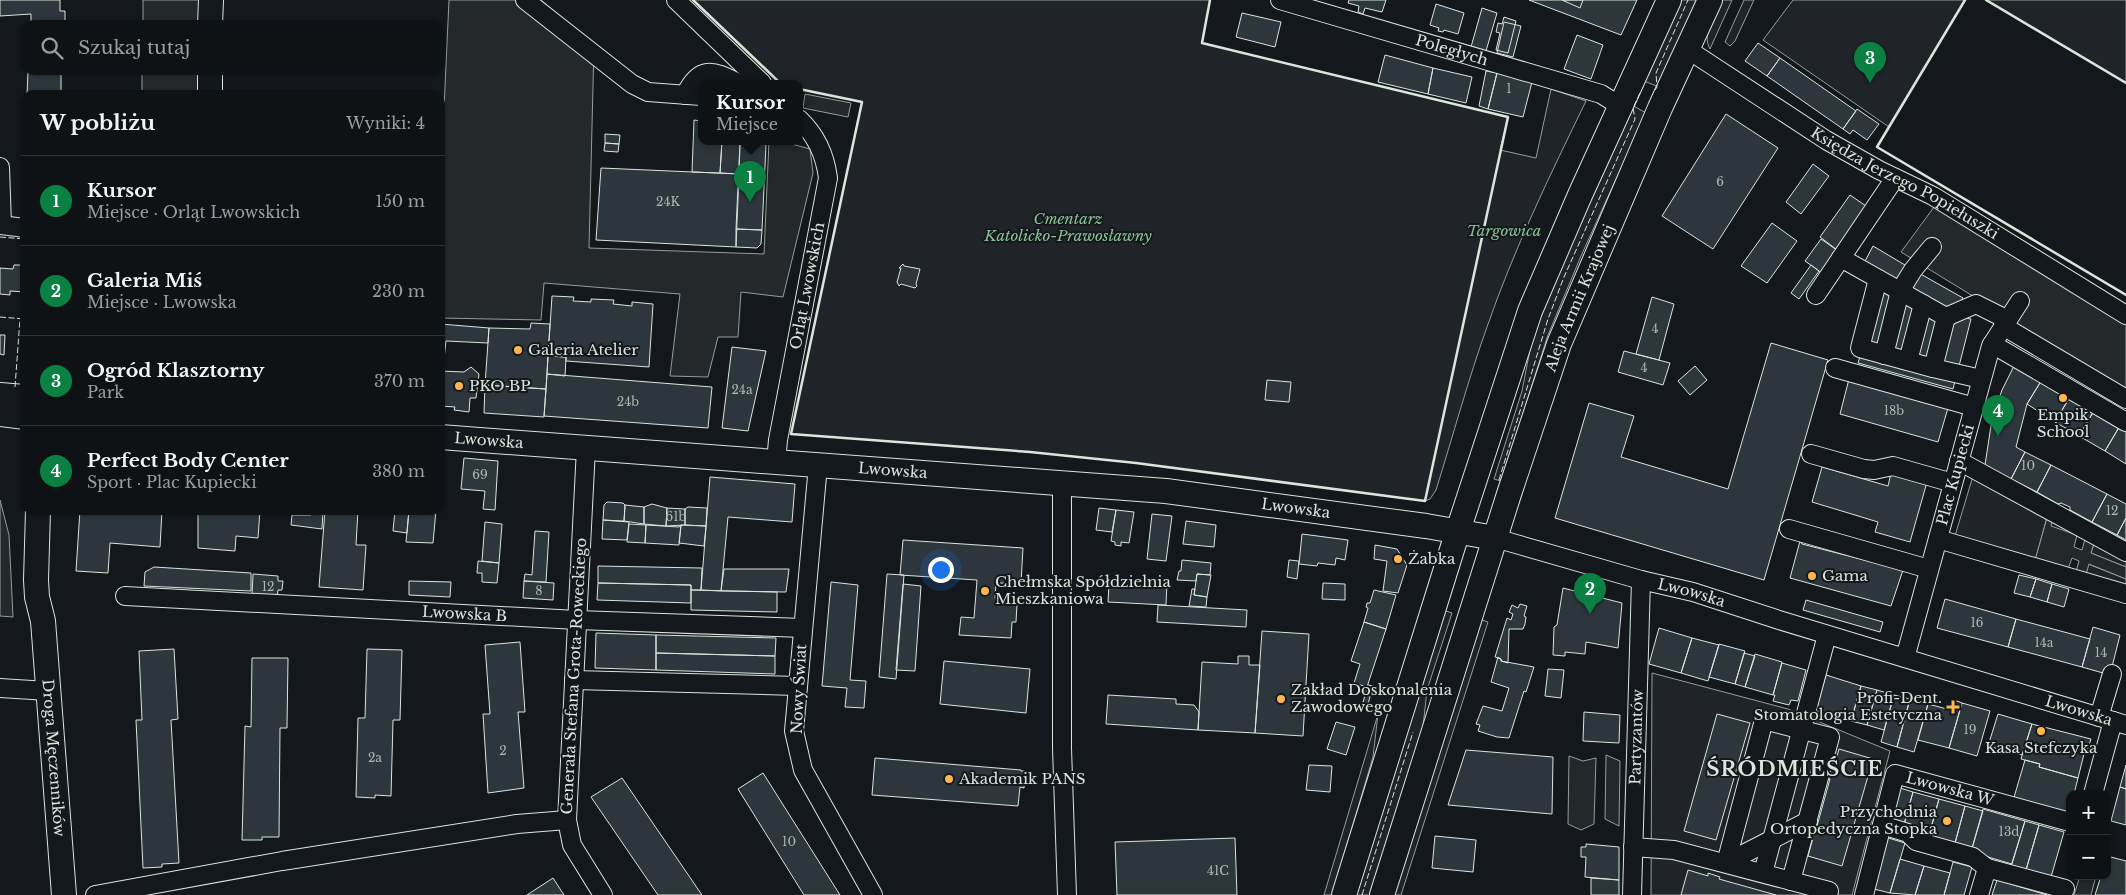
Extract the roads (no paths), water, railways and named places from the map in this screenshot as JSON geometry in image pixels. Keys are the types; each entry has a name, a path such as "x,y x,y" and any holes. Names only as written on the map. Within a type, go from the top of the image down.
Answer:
{"main road":[{"path":"210,20 211,0"},
{"path":"1344,895 1505,384 1537,293 1669,0"},
{"name":"Aleja Armii Krajowej","path":"1382,895 1495,538 1559,344 1710,0"},
{"path":"210,75 210,90"},
{"path":"0,395 20,397"},
{"path":"0,414 20,416"},
{"name":"Lwowska","path":"445,437 1062,482 1166,492 1458,531 1495,538"},
{"name":"Droga Męczenników","path":"38,515 37,597 43,621 64,895"},
{"name":"Droga Męczenników","path":"43,621 48,601 54,515"}],"street":[{"path":"525,0 632,84 648,92 693,96 691,81 701,74 712,72 724,75 733,80"},
{"path":"676,0 759,80"},
{"name":"Poległych","path":"1280,0 1601,94 1620,106"},
{"name":"Księdza Jerzego Popiełuszki","path":"1687,49 1826,140 1895,178 1933,196 2126,315"},
{"name":"Orląt Lwowskich","path":"776,462 778,440 828,178 826,162 820,145 809,128 803,123"},
{"path":"0,167 1,225 20,227"},
{"path":"1816,295 1895,178"},
{"path":"1884,355 1900,292 1913,270 1932,247"},
{"path":"1841,258 1946,317"},
{"path":"1878,279 1860,348 1981,379"},
{"name":"Plac Kupiecki","path":"1905,658 1992,344 2020,301"},
{"path":"1908,361 1923,304"},
{"path":"1946,317 1976,304 2126,400"},
{"path":"1933,368 1946,317"},
{"path":"1992,344 2126,422"},
{"path":"1835,368 1974,407"},
{"path":"2074,392 2084,374"},
{"name":"Generała Stefana Grota-Roweckiego","path":"586,448 567,820 572,844 603,895"},
{"path":"1811,454 1864,469 1874,470 1893,466 1953,483"},
{"path":"1959,461 2126,552"},
{"name":"Nowy Świat","path":"818,465 794,731 803,770 873,895"},
{"path":"1062,482 1062,738 1067,895"},
{"path":"1789,529 1929,569"},
{"name":"Lwowska","path":"1495,538 1641,580 1693,592 1826,635 2113,721"},
{"name":"Plac Kupiecki","path":"1938,539 2126,594"},
{"name":"Partyzantów","path":"1632,895 1641,580"},
{"name":"Lwowska B","path":"125,596 576,620 803,628"},
{"path":"1762,873 1826,635"},
{"path":"2094,790 2113,721 2112,674"},
{"path":"574,680 797,686"},
{"path":"0,688 48,691"},
{"path":"1726,863 1764,720 1830,736 1792,881"},
{"name":"Lwowska W","path":"1864,895 1895,774 2066,821"},
{"path":"95,895 282,861 518,824 567,820"},
{"path":"1726,863 1808,821"},
{"path":"1882,825 1908,833 1916,841 1973,857 1987,868 2066,886"},
{"path":"1633,847 1674,850 1829,891 1828,895"},
{"path":"1979,895 1987,868"}],"place":[{"name":"Ogród Klasztorny","path":"1870,83"},
{"name":"Kursor","path":"750,202"},
{"name":"Galeria Atelier","path":"518,350"},
{"name":"PKO BP","path":"459,386"},
{"name":"Empik School","path":"2063,398"},
{"name":"Perfect Body Center","path":"1998,436"},
{"name":"Żabka","path":"1398,559"},
{"name":"Gama","path":"1812,576"},
{"name":"Chełmska Spółdzielnia Mieszkaniowa","path":"985,591"},
{"name":"Galeria Miś","path":"1590,614"},
{"name":"Zakład Doskonalenia Zawodowego","path":"1281,699"},
{"name":"Profi-Dent. Stomatologia Estetyczna","path":"1953,707"},
{"name":"Kasa Stefczyka","path":"2041,731"},
{"name":"Akademik PANS","path":"949,779"},
{"name":"Przychodnia Ortopedyczna Stopka","path":"1947,821"}],"district":[{"name":"ŚRÓDMIEŚCIE","path":"1795,769"}],"park label":[{"name":"Cmentarz Katolicko-Prawosławny","path":"1068,228"},
{"name":"Targowica","path":"1504,231"}]}
